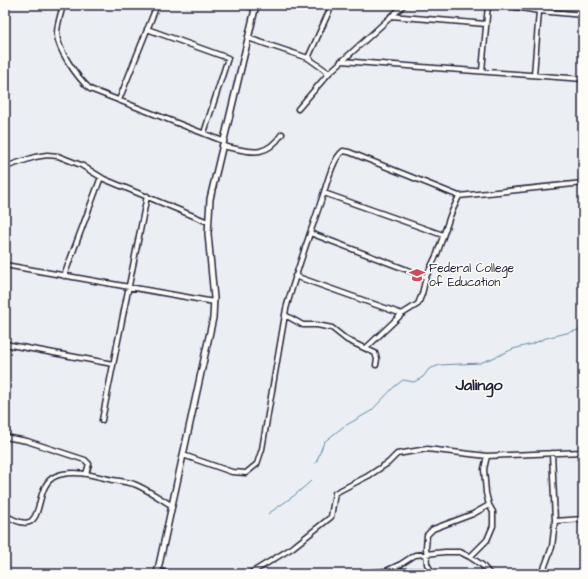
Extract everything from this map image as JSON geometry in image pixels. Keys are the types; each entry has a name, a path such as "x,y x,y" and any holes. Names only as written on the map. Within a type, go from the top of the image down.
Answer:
{"main road":[{"path":"157,573 210,336 214,302 208,240 211,194 256,6"}],"street":[{"path":"63,5 57,33 60,44 72,68 81,81 90,89 204,133 223,143 259,152 272,146 282,134"},
{"path":"119,100 157,5"},
{"path":"244,5 256,6"},
{"path":"308,58 332,5"},
{"path":"298,109 341,60 404,5"},
{"path":"482,71 488,5"},
{"path":"504,5 539,11 583,15"},
{"path":"534,75 539,11"},
{"path":"391,16 486,24"},
{"path":"147,29 228,58 204,133"},
{"path":"248,38 308,58 328,73"},
{"path":"341,60 583,79"},
{"path":"183,455 232,472 246,473 257,464 262,449 285,315 296,276 324,193 338,155 343,151 391,168 459,196 583,183"},
{"path":"5,167 35,157 47,155 58,156 81,165 101,177 208,222"},
{"path":"64,276 101,177"},
{"path":"324,193 443,235"},
{"path":"102,420 148,196"},
{"path":"366,348 402,314 418,304 426,278 437,254 450,216 459,196"},
{"path":"310,233 426,278"},
{"path":"5,265 214,302"},
{"path":"296,276 402,314"},
{"path":"285,315 303,325 317,325 332,328 347,340 375,353 377,359 376,365"},
{"path":"5,344 113,364"},
{"path":"5,437 27,441 85,460 89,464 86,474"},
{"path":"249,574 292,548 331,517 335,493 368,476 397,454 427,449 487,456 583,452"},
{"path":"542,574 552,547 555,521 552,453"},
{"path":"470,557 487,540 493,526 493,512 489,506 486,493 484,469 487,456"},
{"path":"5,515 18,521 29,523 36,517 45,484 54,476 65,473 86,474 133,484 171,505"},
{"path":"433,574 427,564 427,535 433,529 473,514 489,506"},
{"path":"555,521 583,519"},
{"path":"386,570 401,564 414,555 460,552 482,565 490,574"},
{"path":"354,574 386,570 422,571 433,574"},
{"path":"157,573 170,574"}],"waterway":[{"path":"316,463 324,442 343,427 371,411 394,387 403,380 414,382 423,377 429,369 440,365 480,363 513,349 532,344 546,338 583,329"},
{"path":"268,514 295,495 311,481"}],"place":[{"name":"Federal College of Education","path":"417,275"}],"district":[{"name":"Jalingo","path":"479,384"}]}
